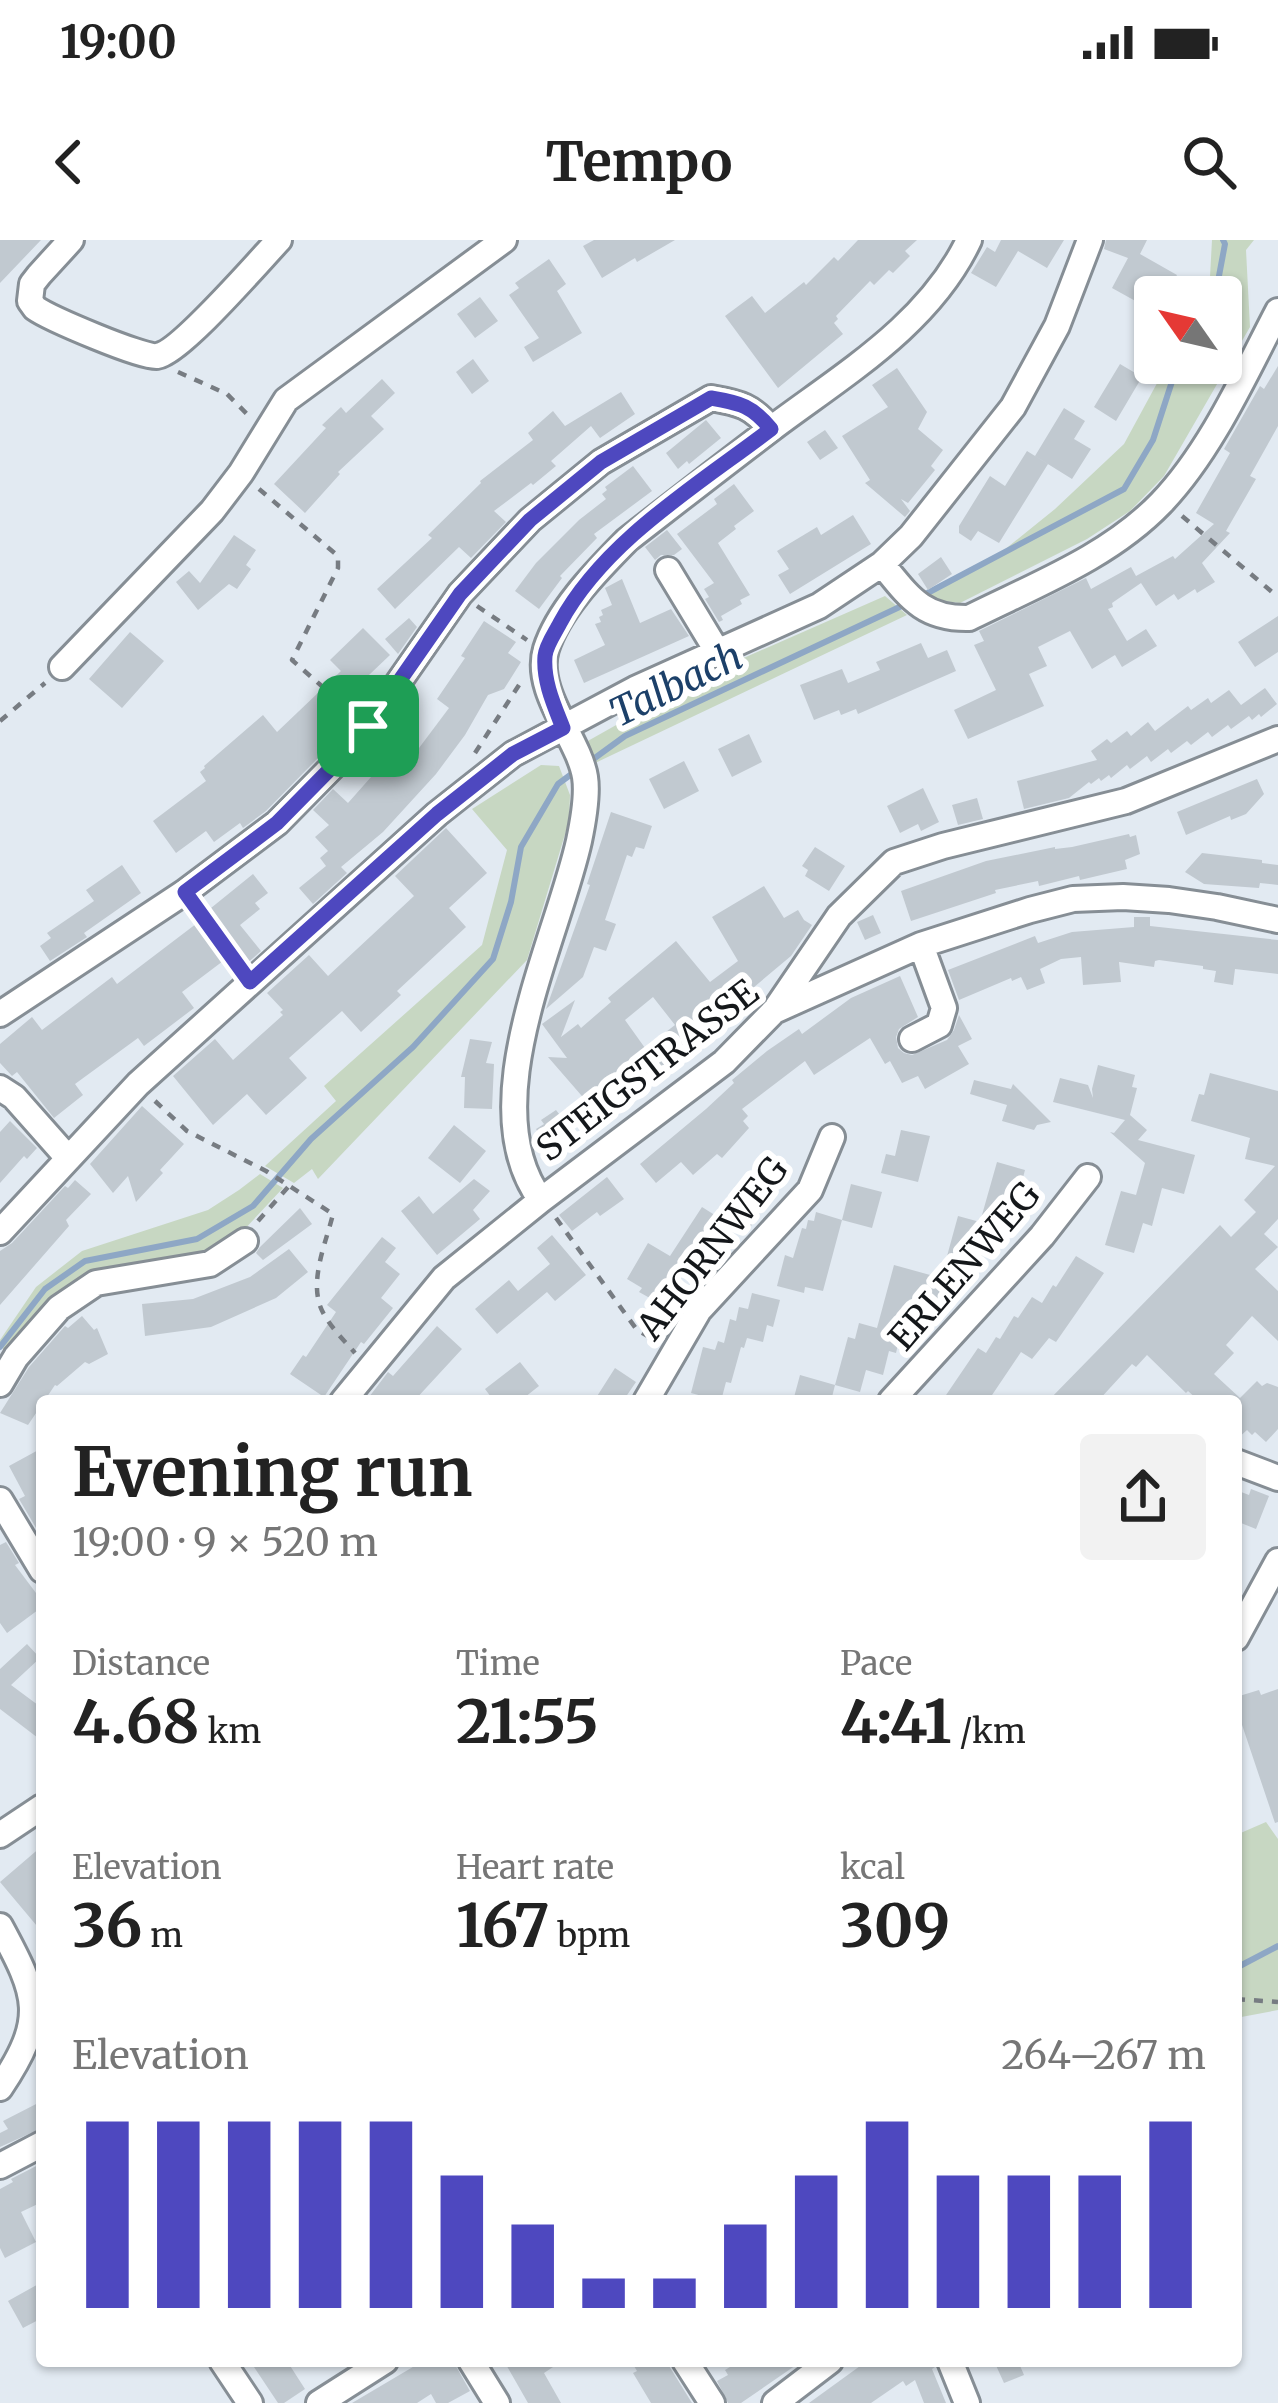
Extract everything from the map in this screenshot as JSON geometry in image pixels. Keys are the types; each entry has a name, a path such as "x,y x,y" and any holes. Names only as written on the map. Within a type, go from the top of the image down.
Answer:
{"street":[{"path":"71,240 38,275 30,301 42,314 155,357 197,327 279,240"},
{"path":"62,667 212,512 286,400 504,240"},
{"path":"542,1200 529,1184 520,1156 515,1079 520,1042 580,840 585,797 585,776 547,684 544,652 590,578 627,540 889,341 929,299 969,240"},
{"path":"0,1232 137,1084 452,802 513,754 569,739 634,689 889,571 1013,407 1057,326 1090,240"},
{"path":"889,571 926,612 969,618 1089,558 1142,521 1190,467 1278,311"},
{"path":"0,1014 185,892 277,823 368,726 460,594 530,520 601,462 711,398 740,403 758,413 771,429"},
{"path":"668,570 717,651"},
{"path":"774,1011 839,916 894,862 1126,802 1278,739"},
{"name":"STEIGSTRASSE","path":"348,1395 444,1278 724,1062 774,1011 921,945 1073,899 1168,901 1278,920"},
{"path":"912,1039 939,1025 944,1008 921,945"},
{"path":"0,1088 14,1097 68,1158"},
{"name":"AHORNWEG","path":"649,1395 700,1310 810,1190 832,1137"},
{"name":"ERLENWEG","path":"896,1395 1042,1236 1088,1177"},
{"path":"0,1384 16,1357 59,1308 96,1283 210,1264 245,1241"},
{"path":"1242,1464 1278,1478"},
{"path":"0,1500 36,1561"},
{"path":"1242,1628 1278,1562"},
{"path":"0,1834 36,1811"},
{"path":"0,2088 34,2048 34,2002 1,1927"},
{"path":"0,2166 36,2147"},
{"path":"226,2367 250,2403"},
{"path":"319,2403 376,2367"},
{"path":"475,2367 497,2403"},
{"path":"689,2367 712,2403"},
{"path":"775,2403 822,2367"},
{"path":"952,2367 967,2403"}],"path":[{"path":"155,357 227,394 266,433"},
{"path":"241,473 338,556 338,568 292,660 368,726"},
{"path":"1163,501 1278,597"},
{"path":"460,594 544,652 472,758"},
{"path":"0,721 62,667"},
{"path":"185,892 250,982"},
{"path":"137,1084 187,1131 266,1171 334,1214 318,1273 317,1301 368,1369"},
{"path":"245,1241 290,1186"},
{"path":"542,1200 638,1330 674,1352"},
{"path":"1242,1999 1278,2002"}],"green space":[{"path":"1212,240 1254,240 1246,250 1250,327 1242,341 1242,276 1210,276"},
{"path":"1157,384 1217,384 1164,476 1130,511 1087,539 960,603 936,600 925,592 998,555 1124,444"},
{"path":"885,596 907,615 593,764 586,742 705,675"},
{"path":"541,765 559,766 570,795 569,821 527,960 318,1179 312,1169 294,1183 265,1166 336,1101 324,1086 482,945 507,850 472,809"},
{"path":"260,1174 283,1188 241,1233 200,1254 94,1278 9,1354 0,1346 36,1287 82,1251 208,1210"},
{"path":"1266,1822 1278,1839 1278,2010 1242,2017 1242,1832"}],"building":[{"path":"0,240 41,240 0,283"},
{"path":"594,240 675,240 602,278 583,246"},
{"path":"858,240 917,240 905,251 910,256 893,273 889,270 874,285 870,281 836,316 834,323 843,334 778,388 725,316 752,296 765,313 804,282 806,285 834,257 838,261"},
{"path":"1001,240 1064,240 1047,268 1018,251 996,287 971,273 987,247 995,252"},
{"path":"1106,240 1147,240 1140,254 1177,275 1134,276 1134,300 1112,288 1128,258 1104,249"},
{"path":"549,259 566,284 557,291 582,333 533,362 524,347 539,338 509,295 519,288 515,283"},
{"path":"480,297 498,321 475,338 457,314"},
{"path":"473,359 489,381 472,394 456,372"},
{"path":"1120,364 1134,372 1134,384 1138,384 1116,421 1094,407"},
{"path":"1278,366 1278,426 1250,476 1256,479 1226,531 1230,533 1202,563 1215,582 1178,600 1174,594 1156,606 1141,583 1112,603 1108,609 1127,641 1146,629 1157,646 1122,667 1115,655 1092,669 1070,631 1038,647 1047,666 1029,674 1044,706 968,739 954,710 996,690 974,645 984,641 979,631 1086,578 1091,589 1131,567 1136,576 1175,559 1214,524 1196,513 1230,453 1224,449 1260,386 1264,389"},
{"path":"897,368 927,412 918,429 943,450 931,466 935,470 908,503 901,499 910,511 905,517 865,483 870,480 842,436 888,407 872,385"},
{"path":"382,379 395,393 371,416 384,429 338,472 305,513 274,484 326,428 322,425 341,407 346,413"},
{"path":"621,392 635,414 600,438 591,426 551,461 556,466 494,511 506,522 471,558 459,547 395,609 377,589 432,538 428,535 480,481 533,440 528,433 553,411 565,426"},
{"path":"1064,408 1085,421 1074,439 1091,449 1072,479 1035,456"},
{"path":"706,420 721,438 678,469 666,453"},
{"path":"825,430 838,448 820,460 807,442"},
{"path":"1027,451 1048,464 999,543 978,531 971,541 959,533 990,476 1005,486"},
{"path":"633,466 652,491 594,534 597,538 560,576 539,609 515,591 536,563 606,499 605,487"},
{"path":"734,484 754,511 718,543 750,595 719,622 705,599 709,597 704,589 714,583 677,534 717,504 714,499"},
{"path":"853,515 871,544 790,594 778,575 789,569 777,551 817,527 821,535"},
{"path":"667,530 682,549 655,560 645,547"},
{"path":"234,535 256,550 246,565 251,569 237,589 229,584 198,610 176,582 189,571 200,583"},
{"path":"941,557 952,574 928,590 918,574"},
{"path":"622,579 640,623 671,609 689,636 584,683 574,660 605,645 595,624 601,622 601,610 612,605 605,588"},
{"path":"1278,616 1278,652 1255,667 1238,642"},
{"path":"409,618 417,627 398,654 385,639"},
{"path":"484,621 516,642 508,653 521,662 504,689 488,695 436,774 383,832 341,867 347,873 313,904 299,888 326,866 320,858 328,851 315,837 329,825 313,810 333,789 348,803 387,759 401,772 449,708 437,699"},
{"path":"363,628 390,655 349,694 360,709 317,750 321,755 266,811 214,842 206,831 176,853 153,821 206,781 200,772 204,766 263,715 277,732 341,671 330,660"},
{"path":"130,632 164,661 122,708 89,679"},
{"path":"921,643 928,658 947,650 956,671 858,714 856,709 841,715 839,710 814,720 800,685 842,669 848,683 880,670 876,662"},
{"path":"1265,688 1277,704 1261,717 1252,720 1249,716 1212,737 1208,732 1151,762 1147,756 1111,778 1089,782 1069,798 1024,809 1017,781 1097,760 1091,751 1107,739 1111,743 1127,731 1131,736 1148,722 1155,731 1188,706 1191,710 1208,698 1211,703 1229,690 1241,705"},
{"path":"749,734 762,762 732,777 718,749"},
{"path":"684,761 699,791 664,809 649,779"},
{"path":"1257,779 1264,794 1246,814 1186,835 1177,812"},
{"path":"923,788 939,822 921,831 918,824 900,833 887,806"},
{"path":"977,798 983,819 958,825 952,805"},
{"path":"611,812 652,826 644,849 636,847 632,857 627,855 605,920 616,924 606,951 594,947 583,977 546,1009 590,885"},
{"path":"446,828 487,873 449,908 466,927 361,1032 342,1011 289,1058 307,1078 266,1115 247,1094 213,1125 173,1076 215,1039 233,1060 283,1015 267,993 309,955 328,976 414,896 395,876"},
{"path":"1136,835 1140,854 1125,860 1127,869 995,890 911,921 901,891 986,861"},
{"path":"815,847 845,866 829,891 805,876 808,870 802,866"},
{"path":"1202,853 1278,865 1278,885 1204,884 1185,872"},
{"path":"122,865 141,893 50,961 40,946 51,938 47,933 94,901 86,890"},
{"path":"253,874 268,893 255,903 260,909 240,925 261,951 245,965 235,952 182,992 194,1008 144,1046 138,1038 75,1084 83,1095 54,1118 17,1072 12,1076 0,1063 0,1044 32,1017 42,1030 112,977 117,984 213,911"},
{"path":"764,886 784,918 798,910 812,925 791,956 741,998 744,1002 673,1059 676,1062 601,1118 548,1057 567,1058 542,1024 575,1000 561,1037 578,1024 581,1028 611,1002 608,998 676,941 710,982 738,961 712,917","holes":["653,997 675,1025 645,1048 625,1020"]},
{"path":"873,915 881,933 865,940 857,922"},
{"path":"1134,917 1150,917 1150,926 1278,940 1278,974 1235,969 1233,985 1214,982 1216,971 1203,966 1159,960 1154,967 1119,962 1121,982 1083,985 1081,957 1061,959 1040,969 1045,983 1027,990 1021,977 1011,978 959,1000 948,970 1035,936 1038,943 1072,932 1134,927"},
{"path":"900,976 918,1017 899,1029 898,1048 912,1055 947,1040 959,1015 972,1039 958,1046 969,1064 925,1089 918,1076 902,1083 870,1038 814,1075 805,1061 742,1109 749,1128 722,1158 717,1154 693,1175 681,1162 656,1183 640,1164 767,1051 799,1029 802,1034 851,998"},
{"path":"470,1039 492,1042 486,1063 494,1064 492,1109 464,1108 465,1077 461,1077"},
{"path":"1098,1065 1135,1075 1130,1115 1147,1130 1138,1140 1195,1155 1184,1194 1162,1188 1152,1226 1143,1223 1134,1253 1105,1245 1121,1191 1136,1195 1145,1163 1110,1132 1125,1120 1053,1102 1060,1078 1088,1085 1093,1098"},
{"path":"1210,1073 1278,1091 1278,1219 1264,1234 1278,1247 1255,1269 1278,1291 1278,1341 1252,1316 1226,1345 1234,1353 1214,1374 1237,1395 1186,1393 1147,1355 1104,1395 1054,1395 1220,1225 1231,1237 1256,1212 1244,1200 1275,1166 1245,1159 1250,1138 1191,1121 1199,1094 1204,1095"},
{"path":"974,1080 1011,1089 1013,1084 1051,1122 1034,1130 1002,1121 1007,1105 970,1094"},
{"path":"142,1106 184,1144 136,1202 128,1176 113,1193 90,1164"},
{"path":"556,1110 576,1136 551,1152 536,1129"},
{"path":"10,1121 37,1148 0,1183 0,1132"},
{"path":"454,1125 486,1151 460,1183 428,1158"},
{"path":"901,1130 930,1136 918,1182 881,1173 886,1154 895,1156"},
{"path":"997,1162 1025,1170 1007,1237 989,1233 980,1267 963,1262 948,1308 940,1306 938,1312 922,1308 919,1319 905,1315 896,1353 889,1351 883,1375 866,1370 860,1392 835,1385 848,1337 855,1339 859,1323 877,1328 894,1265 941,1278 958,1216 980,1222"},
{"path":"769,1169 784,1182 746,1234 718,1217 736,1187 746,1194"},
{"path":"607,1177 624,1199 572,1231 559,1215"},
{"path":"474,1179 490,1191 473,1210 480,1219 437,1255 401,1211 419,1196 433,1214"},
{"path":"75,1180 91,1194 0,1305 0,1251"},
{"path":"851,1184 882,1192 872,1228 842,1220"},
{"path":"702,1207 729,1224 697,1283 676,1269 657,1302 639,1292 642,1288 627,1279 648,1243 670,1256"},
{"path":"300,1208 312,1224 263,1260 256,1253 260,1247"},
{"path":"816,1212 842,1220 823,1291 805,1287 804,1293 777,1286 785,1255 793,1258 802,1228 806,1229 808,1220 814,1221"},
{"path":"552,1235 586,1275 555,1301 547,1292 497,1334 475,1309 509,1280 518,1291 550,1264 537,1248"},
{"path":"382,1237 396,1248 385,1262 400,1274 381,1298 393,1308 321,1395 290,1374 336,1312 327,1305"},
{"path":"289,1249 308,1272 276,1298 211,1327 145,1336 142,1304 193,1299 250,1277"},
{"path":"1076,1256 1104,1273 1056,1342 1049,1338 1032,1359 1021,1352 992,1395 946,1395 978,1348 986,1353 1032,1297 1042,1303"},
{"path":"752,1293 780,1300 773,1327 767,1325 763,1342 747,1338 741,1347 723,1395 691,1393 703,1347 715,1350 718,1341 724,1343 730,1319 736,1321 739,1307 748,1309"},
{"path":"82,1316 97,1328 108,1354 85,1362 48,1395 36,1395 36,1413 28,1425 0,1413 29,1367"},
{"path":"437,1326 462,1349 420,1395 371,1395 388,1372 393,1376"},
{"path":"520,1362 539,1386 528,1395 490,1395 485,1389"},
{"path":"615,1368 636,1382 627,1395 598,1395"},
{"path":"800,1375 835,1385 832,1395 795,1395"},
{"path":"1257,1381 1278,1387 1278,1429 1266,1442 1247,1430 1242,1435 1242,1396"},
{"path":"36,1451 36,1528 19,1499 25,1496 9,1466"},
{"path":"1251,1489 1269,1496 1256,1529 1242,1523 1242,1492 1249,1495"},
{"path":"6,1542 19,1563 15,1565 36,1593 36,1611 7,1633 0,1623 0,1545"},
{"path":"27,1644 36,1654 36,1662 11,1685 36,1704 36,1736 0,1709 0,1669"},
{"path":"1278,1689 1275,1823 1242,1725 1242,1695 1259,1690 1261,1695"},
{"path":"36,1851 36,1925 0,1882"},
{"path":"36,2104 36,2131 0,2147 0,2133 8,2129 3,2121"},
{"path":"36,2166 36,2205 21,2212 36,2242 5,2258 0,2248 0,2189"},
{"path":"36,2285 36,2321 23,2328 8,2301"},
{"path":"254,2367 291,2367 305,2389 278,2403"},
{"path":"413,2367 456,2367 470,2391 448,2403 436,2403 431,2394 417,2403 352,2403"},
{"path":"507,2367 553,2367 544,2373 561,2403 528,2403"},
{"path":"635,2367 670,2367 692,2403 651,2403 633,2373"},
{"path":"793,2367 741,2403 728,2403 717,2381 728,2375 725,2370"},
{"path":"859,2367 935,2367 946,2403 924,2403 915,2380 906,2386 903,2381 871,2403 809,2403"},
{"path":"997,2367 1021,2367 1024,2375 1004,2383"}],"waterway":[{"name":"Talbach","path":"1219,276 1223,240"},
{"name":"Talbach","path":"920,597 1124,489 1153,440 1171,384"},
{"name":"Talbach","path":"588,763 625,736 908,603"},
{"name":"Talbach","path":"0,1347 45,1289 85,1261 197,1239 253,1206 311,1139 413,1047 493,959 511,902 521,847 558,784 577,770"},
{"path":"1242,1965 1278,1946"}],"route":[{"path":"711,398 740,403 758,413 771,429 627,540 590,578 565,613 544,652 547,684 563,728 513,754 437,814 250,982 185,892 277,823 368,726 460,594 530,520 601,462 711,398"}]}
